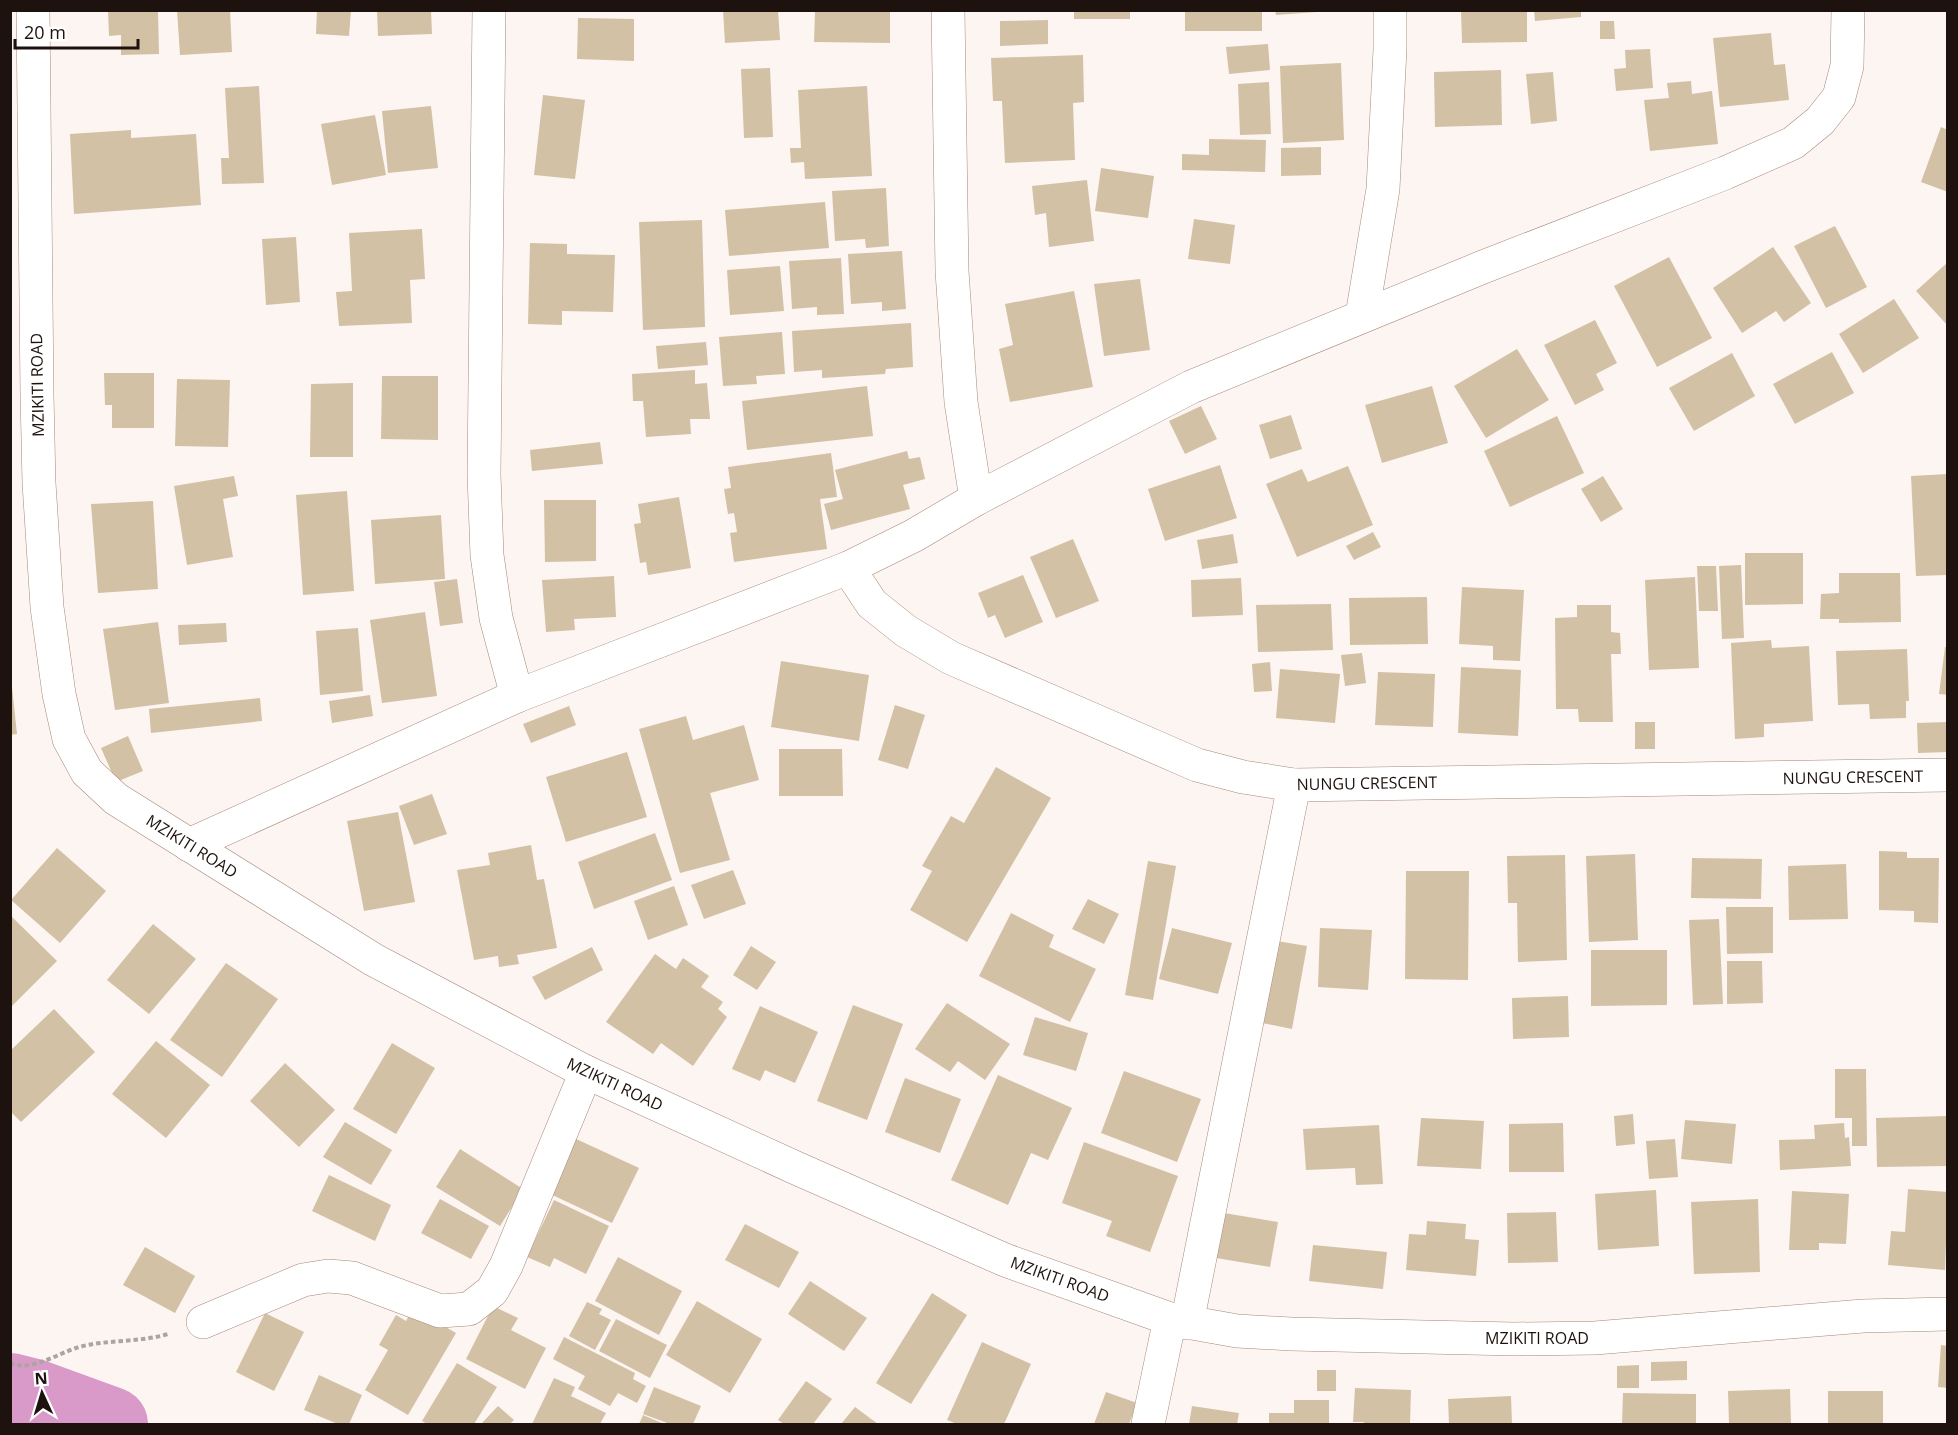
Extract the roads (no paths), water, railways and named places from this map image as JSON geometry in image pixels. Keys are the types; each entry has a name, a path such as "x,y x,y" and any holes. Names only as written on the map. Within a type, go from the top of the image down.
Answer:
{"street":[{"name":"MZIKITI ROAD","path":"33,10 39,483 47,607 59,694 69,739 87,772 116,799 374,960 586,1072 1005,1260 1179,1321 1237,1331 1291,1334 1595,1338 1863,1316 1947,1314"},
{"path":"489,10 484,475 487,555 496,618 517,696"},
{"path":"948,10 952,271 961,402 976,499"},
{"path":"1362,316 1383,189 1390,10"},
{"path":"189,845 517,696 848,568 913,536 976,499 1191,387 1519,253 1725,173 1792,143 1820,121 1839,97 1846,66 1848,10"},
{"name":"NUNGU CRESCENT","path":"848,568 872,604 906,631 951,658 1197,765 1243,777 1294,784 1947,776"},
{"path":"1148,1425 1179,1321 1294,784"},
{"path":"203,1322 303,1281 328,1276 352,1278 440,1311 469,1309 492,1291 507,1266 586,1072"}],"waterway":[{"path":"10,1390 34,1396 111,1424"}]}
